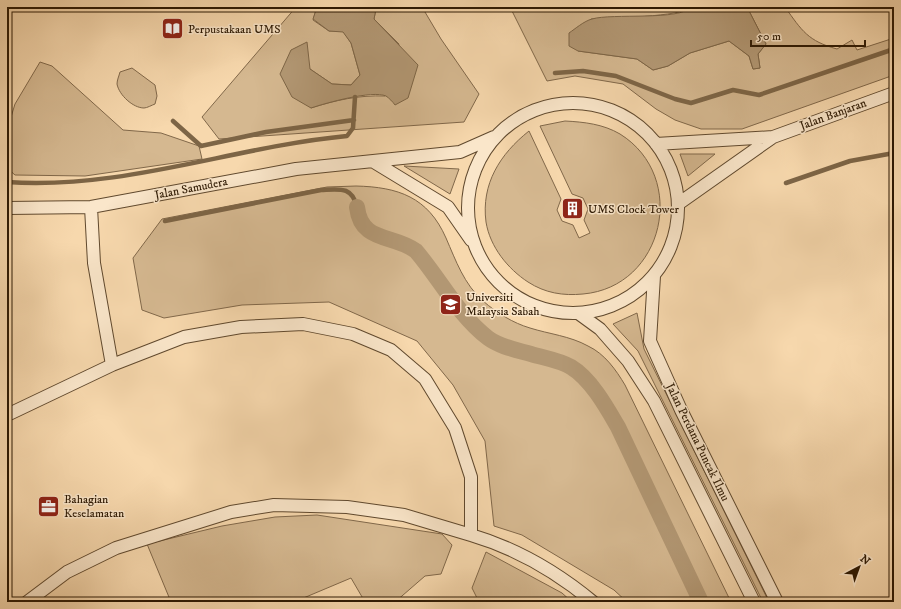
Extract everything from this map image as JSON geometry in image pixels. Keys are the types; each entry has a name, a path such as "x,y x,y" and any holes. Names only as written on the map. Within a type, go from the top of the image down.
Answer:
{"street":[{"name":"Jalan Banjaran","path":"678,204 773,137 894,93"},
{"path":"374,162 448,207 475,246 488,269 505,288 527,302 552,310 578,313 606,308 632,295 654,276 673,242 678,204 672,172 656,144 637,125 614,111 589,104 562,103 536,109 512,122 495,137 481,156 470,187 469,221 475,246"},
{"name":"Jalan Samudera","path":"7,208 91,207 296,169 460,152 495,137"},
{"name":"Jalan Banjaran","path":"656,144 773,137"},
{"path":"91,207 94,262 112,365"},
{"name":"Jalan Perdana Puncak Ilmu","path":"654,276 650,341 681,410 777,602"},
{"name":"Jalan Perdana Puncak Ilmu","path":"578,313 600,329 628,360 654,401 754,602"},
{"path":"7,415 112,365 184,337 241,327 303,324 353,334 391,350 425,380 455,428 471,477 471,535"},
{"path":"27,602 68,572 116,548 224,514 274,505 347,507 404,515 471,535 484,539 529,560 575,587 593,602"}],"shaded area":[{"path":"296,7 317,7 313,20 329,31 343,31 351,43 360,75 351,85 332,84 310,69 311,108 366,96 385,96 399,44 374,19 376,9 373,7 422,7 441,39 479,94 464,122 219,139 202,117"},
{"path":"317,7 373,7 376,9 374,19 418,65 408,98 395,105 386,96 360,96 311,108 292,97 280,74 291,50 307,42 310,69 332,84 351,85 360,75 351,43 343,32 329,31 313,19"},
{"path":"510,7 691,7 674,13 660,15 591,19 578,51 637,59 653,70 668,66 690,53 729,41 749,56 753,69 760,68 758,54 766,44 747,7 785,7 801,29 812,39 837,49 852,40 857,50 894,38 894,75 742,129 701,129 675,120 656,109 623,84 575,76 547,81"},
{"path":"691,7 747,7 766,44 758,54 760,68 753,69 749,56 729,41 690,53 668,66 653,70 637,59 578,51 569,46 569,33 583,23 592,19 602,17 674,14"},
{"path":"40,62 52,66 123,130 161,133 199,146 202,159 85,176 15,175 7,168 7,130 15,104"},
{"path":"132,68 155,85 157,96 155,104 145,108 135,106 127,100 118,88 117,84 120,72"},
{"path":"565,121 593,124 620,134 642,153 655,176 660,202 658,228 648,252 633,272 611,287 583,294 568,295 554,293 534,286 521,277 507,264 491,240 486,222 485,208 490,183 501,160 529,131 561,199 557,210 562,221 573,225 579,238 590,233 584,220 588,209 583,198 572,194 540,126"},
{"path":"680,154 715,154 688,176"},
{"path":"404,166 459,169 450,194"},
{"path":"356,186 398,192 421,204 439,224 466,280 476,294 494,310 524,326 567,337 581,343 600,353 610,363 625,385 731,602 627,602 614,590 522,535 494,526 485,441 453,385 417,341 329,302 242,305 164,318 142,310 133,258 162,219 327,187"},
{"path":"637,313 644,349 769,602 763,602 638,351 613,324"},
{"path":"317,515 442,534 452,545 441,574 425,576 395,602 365,602 351,578 294,602 171,602 147,544 222,526 275,517"},
{"path":"486,552 562,593 572,602 479,602 472,588"}],"waterway":[{"path":"555,73 583,71 616,76 675,99 691,103 733,90 759,95 894,49"},
{"path":"7,182 51,183 94,180 136,174 304,141 347,136 353,128 355,97"},
{"path":"173,121 201,146 266,132 354,120"},
{"path":"786,183 850,161 894,153"},
{"path":"165,221 321,190 344,190 352,195 357,207"},
{"path":"357,207 360,219 365,227 371,232 398,242 416,251 467,319 488,338 509,348 551,359 571,367 592,386 618,427 701,602"}],"place":[{"name":"Perpustakaan UMS","path":"173,29"},
{"name":"UMS Clock Tower","path":"572,209"},
{"name":"Universiti Malaysia Sabah","path":"450,304"},
{"name":"Bahagian Keselamatan","path":"48,506"}]}
